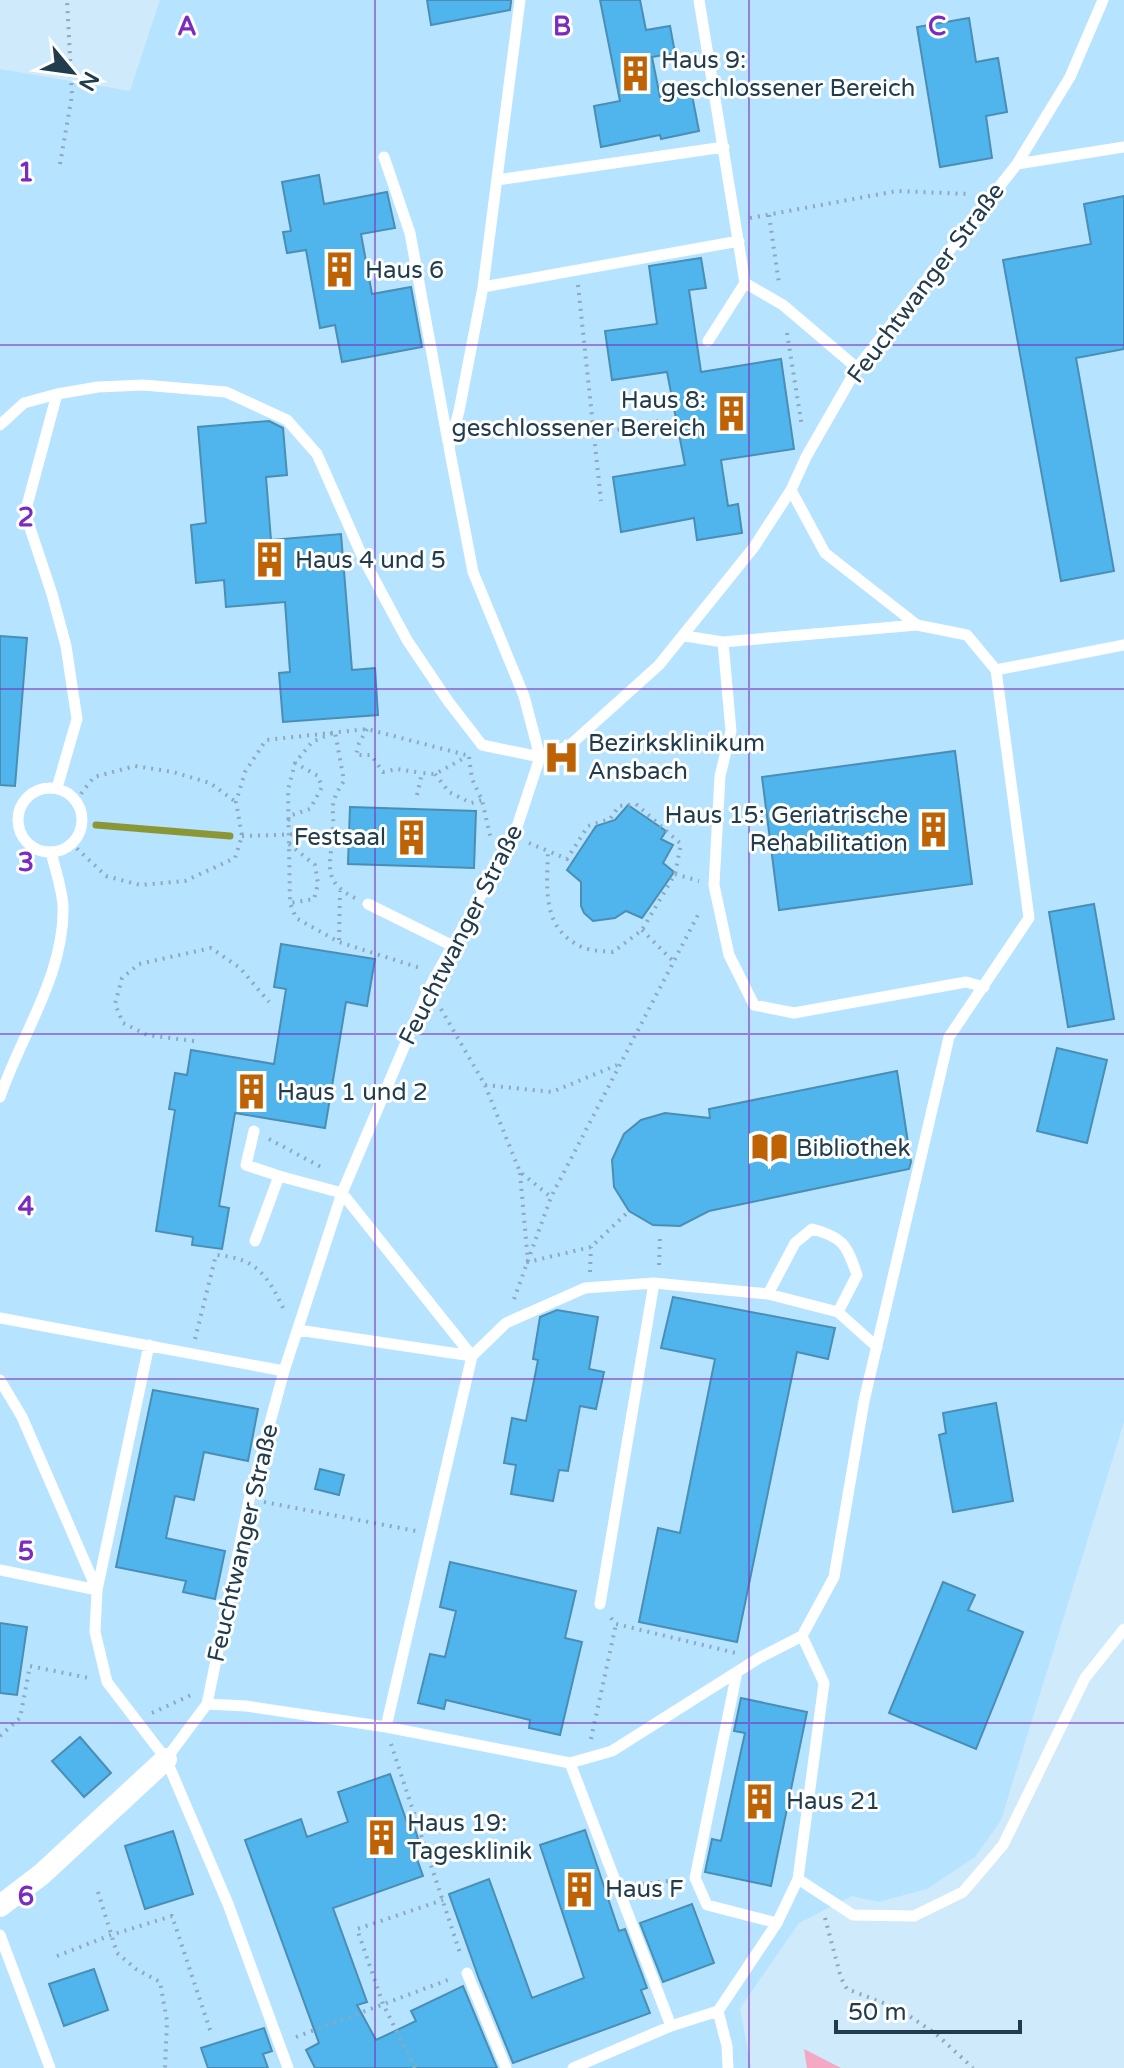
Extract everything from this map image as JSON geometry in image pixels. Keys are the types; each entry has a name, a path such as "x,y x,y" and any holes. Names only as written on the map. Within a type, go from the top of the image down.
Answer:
{"street":[{"name":"Feuchtwanger Straße","path":"0,1906 42,1874 166,1759"}],"lane":[{"path":"449,447 483,287 520,0"},
{"path":"699,0 745,283 708,341"},
{"name":"Feuchtwanger Straße","path":"166,1759 207,1704 249,1500 284,1371 342,1193 429,988 514,836 540,757 569,746 659,665 754,547 791,490 806,457 857,368 1017,164 1070,77 1103,0"},
{"path":"497,180 724,147"},
{"path":"1017,164 1124,147"},
{"path":"0,425 24,403 98,387 143,385 226,392 287,420 317,454 363,558 407,640 448,701 482,745 540,757 524,696 473,572 410,233 384,157"},
{"path":"483,287 739,241"},
{"path":"745,283 783,305 857,368"},
{"path":"57,394 25,513 66,646 77,719 57,788"},
{"path":"791,490 825,553 917,625"},
{"path":"207,1704 246,1706 386,1727 570,1763 612,1751 759,1658 802,1636 834,1577 864,1401 949,1037 1029,918 996,670 967,635 917,625 723,642 685,636"},
{"path":"723,642 731,731 720,776 714,885 729,955 754,1005 794,1013 966,982 984,987"},
{"path":"996,670 1124,645"},
{"path":"43,788 57,788 76,800 82,818 80,832 62,849 51,852 38,849 20,831 18,819 22,805 31,794 43,788"},
{"path":"0,1097 3,1078 34,1022 58,949 63,905 51,852"},
{"path":"368,904 451,945"},
{"path":"254,1131 246,1165 342,1193 472,1356"},
{"path":"255,1241 279,1176"},
{"path":"768,1294 795,1243 812,1229 831,1234 848,1248 857,1275 838,1312"},
{"path":"386,1727 472,1356 506,1323 585,1288 656,1277 768,1294 838,1312 877,1347"},
{"path":"600,1604 656,1277"},
{"path":"0,1318 284,1371"},
{"path":"299,1325 472,1356"},
{"path":"149,1345 97,1590 95,1632 107,1682 166,1759 228,1904 288,2068"},
{"path":"0,1380 22,1417 97,1590"},
{"path":"0,1570 97,1590"},
{"path":"798,1879 853,1915 914,1916 963,1892 1003,1845 1085,1678 1124,1629"},
{"path":"573,2068 671,2026 718,2011 777,1923 798,1879 824,1683 802,1636"},
{"path":"737,1672 695,1878 707,1905 777,1923"},
{"path":"570,1763 671,2026"},
{"path":"0,1935 50,2068"},
{"path":"467,1973 506,2068"},
{"path":"718,2011 727,2046 728,2068"}],"path":[{"path":"60,164 72,95 67,0"},
{"path":"736,220 897,191 993,195"},
{"path":"769,215 806,457"},
{"path":"576,270 601,501"},
{"path":"594,435 663,420"},
{"path":"71,843 106,876 140,885 185,881 235,858 242,836 236,802 245,772 266,740 367,729 468,756"},
{"path":"367,729 356,755 371,755 383,772 397,769 435,774 482,745"},
{"path":"335,732 312,742 295,763 288,790 290,903 296,918 339,942 437,974"},
{"path":"335,732 344,781 332,799 330,876 340,891 368,904"},
{"path":"468,756 492,843 502,860"},
{"path":"287,821 292,815 310,809 322,787 318,776 295,763"},
{"path":"76,800 94,777 135,766 173,772 210,783 236,802"},
{"path":"417,795 422,773"},
{"path":"435,774 449,792 471,803 482,800"},
{"path":"514,836 567,859 588,826 610,819 619,806 636,804 681,844 675,874 642,930 613,952 583,948 564,934 547,906 548,851"},
{"path":"242,836 333,833"},
{"path":"289,844 315,865 318,884 314,899 290,903"},
{"path":"506,1323 551,1197 714,885 675,874"},
{"path":"339,942 340,891"},
{"path":"642,930 673,961"},
{"path":"194,1041 147,1035 123,1023 115,1004 122,978 139,964 211,948 240,968 269,1002"},
{"path":"429,988 485,1085 520,1172 528,1262"},
{"path":"485,1085 552,1092 618,1064"},
{"path":"254,1131 333,1174"},
{"path":"520,1172 551,1197"},
{"path":"528,1262 591,1247 629,1211"},
{"path":"656,1277 660,1235"},
{"path":"590,1258 591,1247"},
{"path":"191,1353 216,1255 240,1257 256,1267 276,1291 287,1315 299,1325"},
{"path":"249,1500 432,1534"},
{"path":"600,1604 616,1624 759,1658"},
{"path":"587,1758 616,1624"},
{"path":"0,1736 20,1718 30,1666 107,1682"},
{"path":"136,1721 211,1685"},
{"path":"279,2043 467,1973 386,1727"},
{"path":"617,1887 695,1878"},
{"path":"98,1892 117,1953 136,1969 160,1982 167,2021 165,2068"},
{"path":"415,2068 383,2004 357,1929 443,1900"},
{"path":"57,1956 172,1916 210,2030"},
{"path":"827,1931 847,1989 899,2009 936,2034 973,2068"}],"shaded area":[{"name":"Bezirksklinikum Ansbach","path":"160,0 1124,0 1124,1422 1001,1820 975,1857 927,1889 878,1902 852,1896 799,1923 740,2008 751,2068 0,2068 0,69 130,91"},
{"path":"804,2049 841,2068 807,2068"}],"building":[{"path":"427,0 511,2 510,10 431,25"},
{"name":"Haus 9: geschlossener Bereich","path":"600,0 640,0 646,30 670,26 675,53 652,57 660,97 691,90 699,131 601,147 594,106 620,101"},
{"path":"969,18 976,62 998,58 1007,112 986,116 992,158 940,167 917,27"},
{"name":"Haus 6","path":"319,175 324,204 387,192 395,228 361,234 372,294 411,287 422,347 342,362 335,325 320,328 306,250 287,253 283,232 291,231 282,182"},
{"path":"1124,196 1124,349 1076,358 1114,571 1061,581 1003,260 1091,244 1084,204"},
{"name":"Haus 8: geschlossener Bereich","path":"701,258 706,288 689,290 701,372 781,359 794,449 721,460 728,506 738,504 742,533 697,540 694,518 621,532 613,477 685,465 667,372 612,380 605,331 657,324 649,266"},
{"name":"Haus 4 und 5","path":"269,421 283,428 287,475 266,477 271,540 341,534 352,670 375,668 378,715 283,722 279,673 290,672 285,602 226,607 224,580 196,583 191,525 206,523 198,427"},
{"path":"0,636 27,638 15,786 0,785"},
{"name":"Haus 15: Geriatrische Rehabilitation","path":"955,751 972,884 779,910 762,777"},
{"path":"628,805 666,831 661,839 673,845 663,863 674,872 642,918 626,911 615,918 593,921 581,906 581,882 567,870 596,826 615,820"},
{"name":"Festsaal","path":"350,807 476,811 474,868 348,864"},
{"path":"1094,904 1114,1019 1068,1027 1049,912"},
{"name":"Haus 1 und 2","path":"281,944 375,959 367,1006 346,1002 325,1128 235,1113 219,1206 229,1208 222,1249 192,1245 193,1237 156,1231 175,1110 169,1109 175,1073 187,1075 191,1050 274,1064 286,989 274,987"},
{"path":"1057,1048 1107,1060 1087,1143 1037,1131"},
{"path":"897,1071 911,1162 909,1169 709,1211 680,1226 653,1225 629,1211 614,1187 612,1160 624,1134 641,1120 665,1113 710,1118 709,1109"},
{"path":"673,1297 835,1328 828,1359 797,1352 737,1642 639,1622 658,1528 680,1533 715,1359 661,1348"},
{"path":"557,1310 598,1317 589,1369 604,1372 596,1409 580,1406 568,1471 559,1470 553,1501 511,1494 516,1465 504,1463 512,1418 526,1421 538,1360 533,1359 540,1317"},
{"path":"153,1390 258,1409 248,1461 204,1452 194,1500 175,1496 166,1538 225,1551 215,1599 183,1592 186,1581 116,1567"},
{"path":"996,1403 1013,1501 953,1512 939,1435 946,1433 943,1413"},
{"path":"320,1469 344,1475 339,1495 315,1489"},
{"path":"450,1562 576,1591 565,1638 582,1642 560,1735 529,1728 530,1720 446,1700 444,1709 418,1703 430,1654 445,1657 456,1611 440,1607"},
{"path":"943,1582 975,1595 968,1610 1023,1632 976,1749 889,1713"},
{"path":"0,1623 27,1627 17,1695 0,1693"},
{"name":"Haus 21","path":"741,1698 807,1712 771,1886 705,1872 712,1839 721,1841 745,1733 734,1731"},
{"path":"80,1737 111,1773 84,1797 52,1761"},
{"path":"390,1774 409,1828 414,1826 420,1845 413,1848 423,1876 333,1908 367,2002 357,2005 376,2040 416,2021 411,2011 463,1986 497,2068 315,2068 306,2050 319,2043 245,1840 301,1819 307,1837 348,1822 338,1792"},
{"path":"585,1830 619,1931 625,1929 647,1988 641,1990 650,2013 513,2063 449,1894 489,1879 532,1998 584,1978 540,1845"},
{"path":"173,1831 193,1894 145,1909 125,1846"},
{"path":"692,1904 714,1963 663,1982 640,1923"},
{"path":"94,1969 108,2010 64,2026 49,1984"},
{"path":"264,2028 272,2051 263,2054 268,2068 208,2068 201,2048"}],"waterway":[{"path":"96,825 230,836"}],"place":[{"name":"Haus 9: geschlossener Bereich","path":"635,74"},
{"name":"Haus 6","path":"339,270"},
{"name":"Haus 8: geschlossener Bereich","path":"732,414"},
{"name":"Haus 4 und 5","path":"269,560"},
{"name":"Bezirksklinikum Ansbach","path":"562,757"},
{"name":"Haus 15: Geriatrische Rehabilitation","path":"934,829"},
{"name":"Festsaal","path":"412,837"},
{"name":"Haus 1 und 2","path":"251,1092"},
{"name":"Bibliothek","path":"770,1148"},
{"name":"Haus 21","path":"760,1801"},
{"name":"Haus 19: Tagesklinik","path":"381,1837"},
{"name":"Haus F","path":"579,1889"}]}
